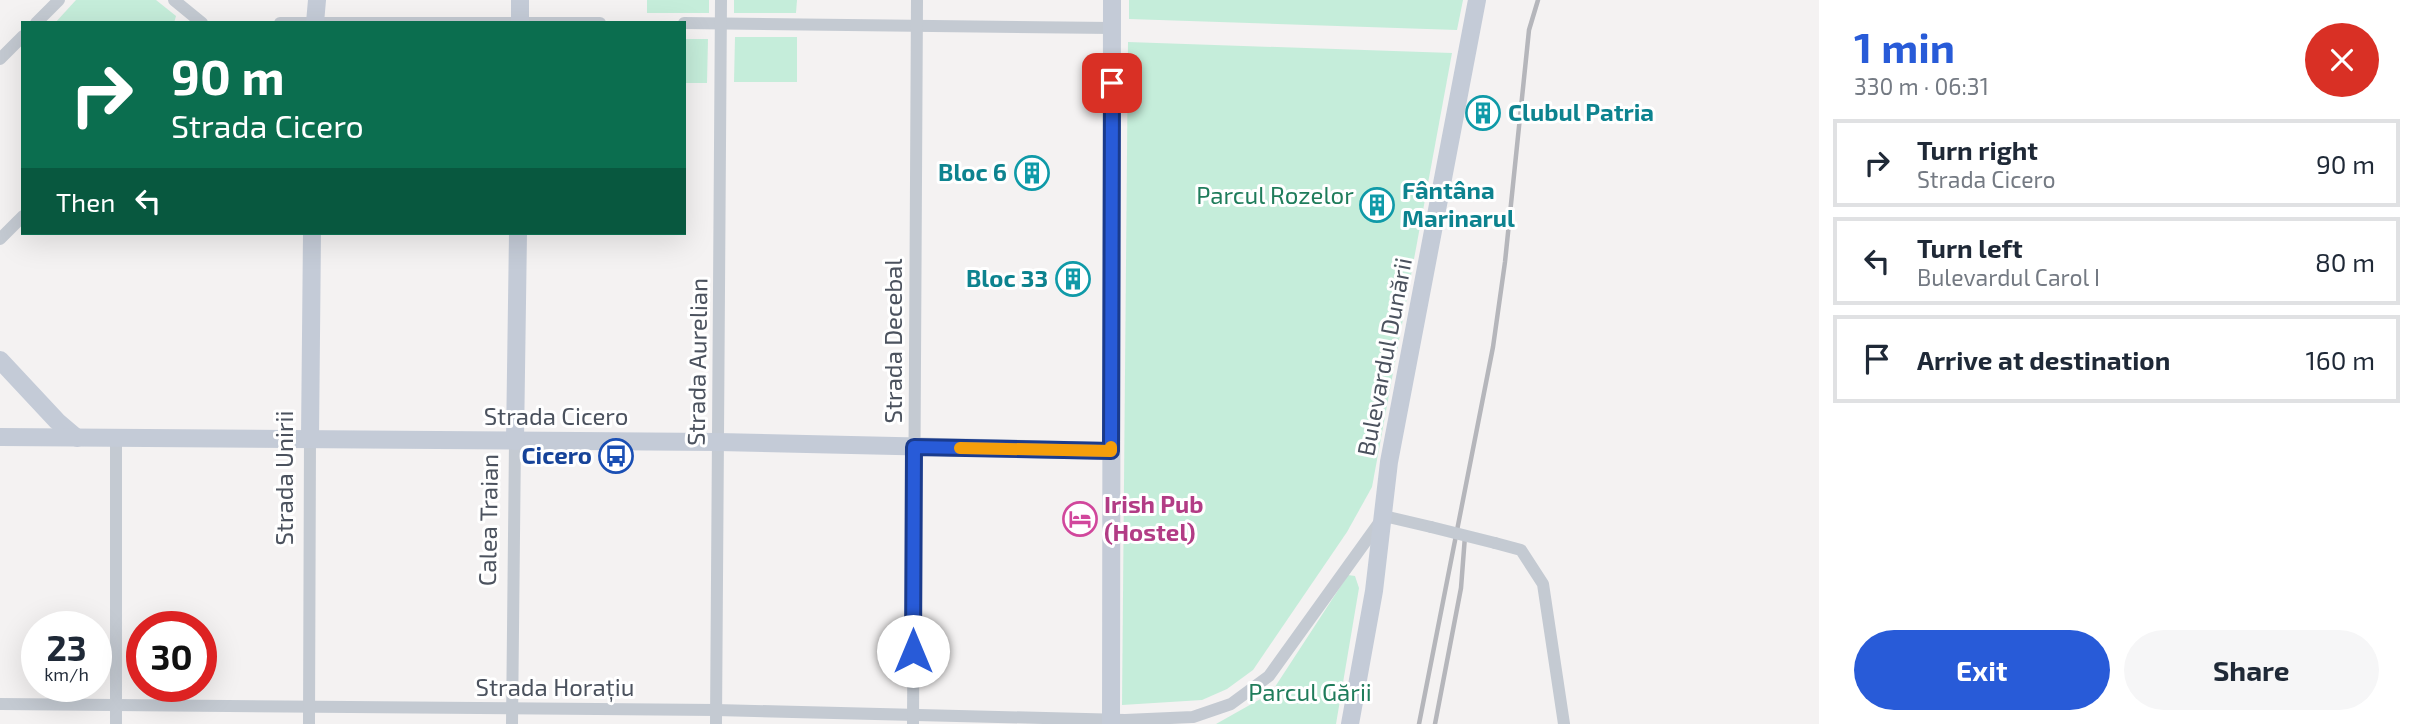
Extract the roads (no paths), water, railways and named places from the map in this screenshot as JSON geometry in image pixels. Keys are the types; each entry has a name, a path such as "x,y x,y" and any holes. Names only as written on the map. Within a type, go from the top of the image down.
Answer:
{"street":[{"path":"38,21 59,0"},
{"path":"174,0 199,21"},
{"path":"315,21 317,0"},
{"path":"520,0 520,21"},
{"name":"Strada Aurelian","path":"716,724 721,0"},
{"name":"Strada Decebal","path":"913,719 918,0"},
{"path":"1111,722 1112,0"},
{"name":"Bulevardul Dunării","path":"1350,724 1374,591 1389,462 1477,0"},
{"path":"686,23 1112,28"},
{"path":"0,59 21,38"},
{"path":"0,239 21,218"},
{"name":"Strada Unirii","path":"309,724 312,235"},
{"name":"Calea Traian","path":"512,724 518,235"},
{"path":"0,360 57,421 77,438"},
{"name":"Strada Cicero","path":"0,437 718,442 1111,451"},
{"path":"116,438 116,724"},
{"path":"1384,516 1521,550 1543,584 1564,724"},
{"name":"Strada Horațiu","path":"0,704 716,710 913,719 1111,722 1193,717 1231,704 1269,676 1384,516"}],"railway":[{"path":"1419,724 1493,347 1505,262 1529,30 1538,0"},
{"path":"1435,724 1461,588 1465,536"}],"place":[{"name":"Clubul Patria","path":"1483,113"},
{"name":"Bloc 6","path":"1032,173"},
{"name":"Fântâna Marinarul","path":"1377,205"},
{"name":"Bloc 33","path":"1073,279"},
{"name":"Cicero","path":"616,456"},
{"name":"Irish Pub (Hostel)","path":"1080,519"}],"park label":[{"name":"Parcul Rozelor","path":"1275,196"},
{"name":"Parcul Gării","path":"1310,693"}]}
